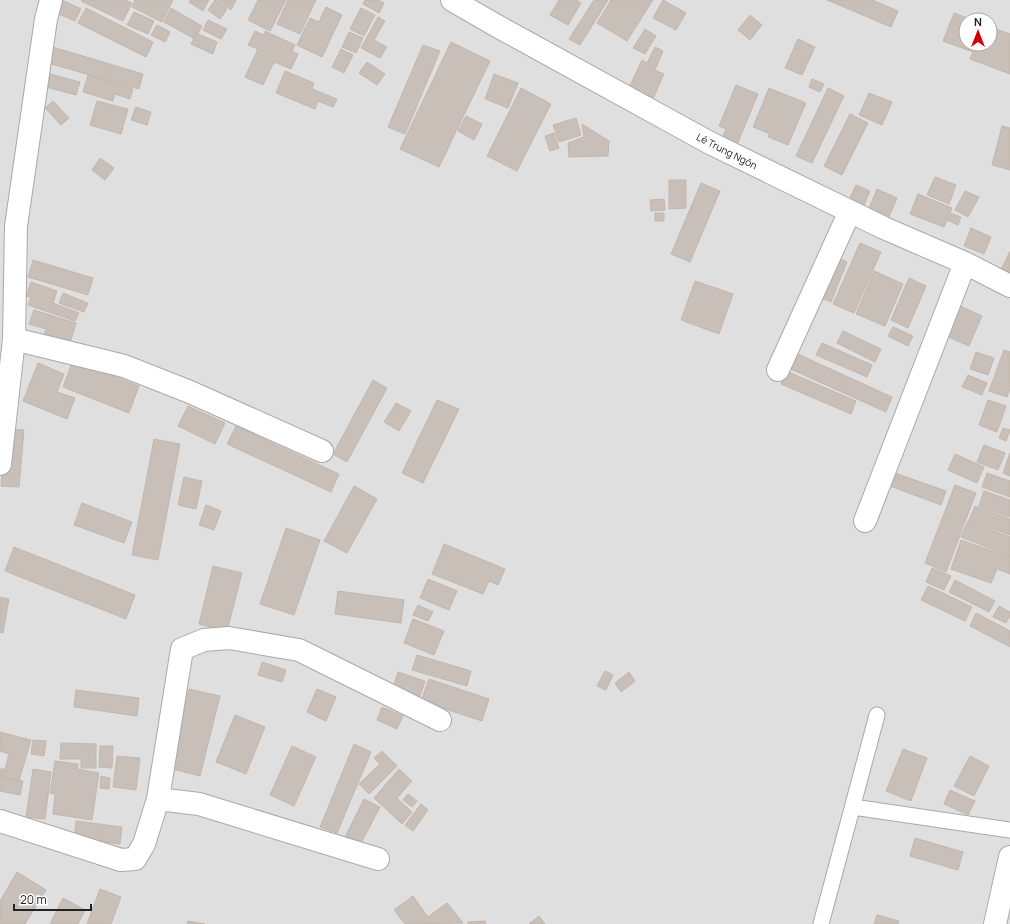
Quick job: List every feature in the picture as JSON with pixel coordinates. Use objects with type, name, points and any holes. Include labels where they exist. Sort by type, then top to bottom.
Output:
[{"type":"street","points":[[0,464],[14,339],[16,226],[46,20],[51,0]]},
{"type":"street","name":"Lê Trung Ngôn","points":[[452,0],[503,30],[710,143],[850,211],[965,263],[1010,286]]},
{"type":"street","points":[[778,370],[850,211]]},
{"type":"street","points":[[865,521],[965,263]]},
{"type":"street","points":[[14,339],[124,366],[190,392],[322,451]]},
{"type":"street","points":[[0,821],[121,860],[135,859],[144,844],[158,799],[182,649],[204,640],[229,638],[298,650],[440,720]]},
{"type":"street","points":[[158,799],[199,804],[378,859]]},
{"type":"street","points":[[995,924],[1010,857]]},
{"type":"lane","points":[[821,924],[877,715]]},
{"type":"lane","points":[[853,806],[1010,830]]},
{"type":"shaded area","points":[[0,0],[1010,0],[1010,924],[0,924]]},
{"type":"building","points":[[62,0],[81,9],[75,21],[56,13]]},
{"type":"building","points":[[125,0],[132,3],[123,21],[81,1]]},
{"type":"building","points":[[135,0],[173,0],[162,22],[132,7]]},
{"type":"building","points":[[190,0],[209,0],[203,11],[189,2]]},
{"type":"building","points":[[215,0],[227,9],[220,19],[208,10]]},
{"type":"building","points":[[217,0],[236,0],[231,10]]},
{"type":"building","points":[[258,0],[286,0],[270,31],[248,20]]},
{"type":"building","points":[[288,0],[316,0],[300,34],[277,24]]},
{"type":"building","points":[[365,0],[378,0],[384,3],[379,13],[363,4]]},
{"type":"building","points":[[559,0],[576,0],[581,3],[568,25],[550,15]]},
{"type":"building","points":[[594,0],[608,0],[580,45],[569,39]]},
{"type":"building","points":[[611,0],[653,0],[627,41],[597,23]]},
{"type":"building","points":[[663,0],[686,13],[676,30],[653,18]]},
{"type":"building","points":[[827,0],[872,0],[898,11],[891,27]]},
{"type":"building","points":[[326,7],[342,15],[322,57],[297,45],[310,18],[319,22]]},
{"type":"building","points":[[86,8],[153,42],[146,57],[78,23]]},
{"type":"building","points":[[171,8],[202,26],[195,39],[164,22]]},
{"type":"building","points":[[361,8],[375,15],[364,36],[350,29]]},
{"type":"building","points":[[134,12],[154,21],[148,34],[127,25]]},
{"type":"building","points":[[954,13],[958,15],[958,46],[943,41]]},
{"type":"building","points":[[750,15],[762,25],[750,40],[738,30]]},
{"type":"building","points":[[378,17],[385,21],[374,40],[387,47],[380,58],[361,48]]},
{"type":"building","points":[[208,20],[227,29],[221,39],[203,30]]},
{"type":"building","points":[[157,25],[170,32],[165,42],[151,35]]},
{"type":"building","points":[[645,29],[656,36],[645,54],[633,48]]},
{"type":"building","points":[[998,30],[1010,34],[1010,74],[970,59],[973,52],[998,52]]},
{"type":"building","points":[[255,31],[264,35],[265,31],[295,45],[292,51],[298,54],[291,69],[274,62],[263,85],[245,77],[258,49],[248,45]]},
{"type":"building","points":[[349,32],[363,38],[356,53],[342,47]]},
{"type":"building","points":[[196,33],[217,42],[213,54],[191,44]]},
{"type":"building","points":[[798,39],[815,47],[802,75],[785,68]]},
{"type":"building","points":[[451,42],[490,61],[439,167],[400,149]]},
{"type":"building","points":[[46,45],[143,74],[139,89],[41,61]]},
{"type":"building","points":[[423,45],[440,51],[405,134],[388,127]]},
{"type":"building","points":[[655,47],[663,51],[655,70],[664,74],[651,103],[627,92],[642,60],[647,63]]},
{"type":"building","points":[[341,49],[353,55],[344,73],[332,67]]},
{"type":"building","points":[[367,62],[385,74],[377,85],[359,73]]},
{"type":"building","points":[[285,71],[314,83],[312,89],[337,99],[333,107],[318,101],[315,109],[276,93]]},
{"type":"building","points":[[50,74],[80,82],[76,95],[46,87]]},
{"type":"building","points":[[494,74],[518,83],[508,108],[485,99]]},
{"type":"building","points":[[88,75],[133,89],[130,99],[115,94],[113,101],[83,92]]},
{"type":"building","points":[[812,79],[824,84],[820,92],[809,87]]},
{"type":"building","points":[[736,85],[758,94],[736,147],[721,141],[726,129],[719,126]]},
{"type":"building","points":[[521,88],[551,104],[517,171],[487,156]]},
{"type":"building","points":[[769,88],[806,103],[788,145],[768,137],[770,134],[753,127]]},
{"type":"building","points":[[828,88],[844,96],[812,163],[796,156]]},
{"type":"building","points":[[869,93],[892,102],[882,125],[859,115]]},
{"type":"building","points":[[53,101],[69,118],[61,125],[45,108]]},
{"type":"building","points":[[97,101],[128,109],[121,134],[90,125]]},
{"type":"building","points":[[136,107],[151,112],[147,125],[131,120]]},
{"type":"building","points":[[850,114],[868,123],[842,175],[824,166]]},
{"type":"building","points":[[466,116],[482,124],[474,140],[458,131]]},
{"type":"building","points":[[576,118],[581,135],[559,142],[553,125]]},
{"type":"building","points":[[582,124],[609,141],[608,156],[569,157],[568,143],[584,137]]},
{"type":"building","points":[[1002,126],[1010,128],[1010,170],[992,165]]},
{"type":"building","points":[[554,133],[559,148],[550,151],[545,136]]},
{"type":"building","points":[[100,158],[114,168],[105,180],[92,170]]},
{"type":"building","points":[[935,177],[956,185],[949,204],[927,195]]},
{"type":"building","points":[[669,180],[686,180],[686,208],[669,209]]},
{"type":"building","points":[[701,183],[720,191],[690,262],[671,254]]},
{"type":"building","points":[[856,185],[870,191],[862,210],[847,204]]},
{"type":"building","points":[[877,189],[897,198],[887,221],[867,213]]},
{"type":"building","points":[[965,191],[979,197],[968,217],[955,210]]},
{"type":"building","points":[[918,194],[952,208],[950,213],[961,217],[958,225],[947,220],[944,227],[910,214]]},
{"type":"building","points":[[664,199],[665,210],[651,211],[650,200]]},
{"type":"building","points":[[655,213],[664,213],[664,221],[655,221]]},
{"type":"building","points":[[971,228],[991,237],[984,254],[964,246]]},
{"type":"building","points":[[860,243],[881,252],[854,313],[833,304]]},
{"type":"building","points":[[1010,251],[1010,279],[999,274]]},
{"type":"building","points":[[835,257],[847,262],[831,302],[818,297]]},
{"type":"building","points":[[33,260],[93,278],[88,295],[28,277]]},
{"type":"building","points":[[874,271],[903,284],[885,326],[856,314]]},
{"type":"building","points":[[909,278],[926,286],[908,328],[891,320]]},
{"type":"building","points":[[695,281],[733,294],[719,334],[681,320]]},
{"type":"building","points":[[31,282],[57,291],[53,303],[79,313],[75,321],[28,305],[31,297],[26,296]]},
{"type":"building","points":[[63,293],[88,303],[84,312],[59,303]]},
{"type":"building","points":[[958,305],[982,316],[969,346],[944,335]]},
{"type":"building","points":[[34,310],[76,323],[69,347],[43,339],[46,329],[29,324]]},
{"type":"building","points":[[893,327],[913,336],[908,346],[888,336]]},
{"type":"building","points":[[843,331],[881,349],[875,362],[837,343]]},
{"type":"building","points":[[822,343],[872,365],[867,377],[816,355]]},
{"type":"building","points":[[1004,350],[1010,352],[1010,389],[1007,397],[989,391]]},
{"type":"building","points":[[791,351],[892,397],[886,412],[784,366]]},
{"type":"building","points":[[976,352],[994,358],[988,375],[970,369]]},
{"type":"building","points":[[73,360],[139,386],[129,413],[63,387]]},
{"type":"building","points":[[38,363],[64,374],[57,392],[75,398],[67,419],[23,401]]},
{"type":"building","points":[[786,371],[856,401],[851,414],[781,384]]},
{"type":"building","points":[[968,375],[987,383],[982,395],[962,387]]},
{"type":"building","points":[[373,380],[387,388],[347,462],[333,454]]},
{"type":"building","points":[[437,400],[459,409],[423,483],[402,473]]},
{"type":"building","points":[[988,400],[1006,406],[997,432],[979,425]]},
{"type":"building","points":[[396,403],[411,411],[399,431],[384,422]]},
{"type":"building","points":[[188,406],[225,423],[215,444],[178,426]]},
{"type":"building","points":[[236,426],[339,474],[331,492],[227,444]]},
{"type":"building","points":[[1003,428],[1010,430],[1006,441],[999,438]]},
{"type":"building","points":[[5,429],[24,430],[19,487],[1,486]]},
{"type":"building","points":[[154,439],[180,444],[158,560],[132,555]]},
{"type":"building","points":[[984,445],[1005,453],[998,470],[977,462]]},
{"type":"building","points":[[1010,453],[1010,476],[1003,473]]},
{"type":"building","points":[[955,454],[984,467],[977,483],[948,470]]},
{"type":"building","points":[[886,470],[946,491],[941,505],[882,483]]},
{"type":"building","points":[[987,473],[1010,481],[1010,497],[982,487]]},
{"type":"building","points":[[184,477],[202,481],[196,509],[178,505]]},
{"type":"building","points":[[955,485],[976,493],[946,572],[925,563]]},
{"type":"building","points":[[354,486],[377,499],[347,553],[324,541]]},
{"type":"building","points":[[984,491],[1010,500],[1010,517],[979,506]]},
{"type":"building","points":[[82,503],[132,522],[124,543],[74,525]]},
{"type":"building","points":[[206,505],[221,511],[214,530],[199,525]]},
{"type":"building","points":[[975,506],[1010,519],[1010,535],[969,520]]},
{"type":"building","points":[[968,521],[1010,537],[1010,556],[961,537]]},
{"type":"building","points":[[286,528],[320,540],[294,615],[260,604]]},
{"type":"building","points":[[961,540],[1010,557],[1010,574],[997,569],[991,583],[951,569]]},
{"type":"building","points":[[444,544],[505,569],[498,585],[489,581],[483,594],[432,574]]},
{"type":"building","points":[[14,547],[135,595],[126,619],[5,571]]},
{"type":"building","points":[[213,566],[242,573],[227,631],[199,624]]},
{"type":"building","points":[[932,568],[951,576],[944,590],[926,582]]},
{"type":"building","points":[[428,579],[457,591],[449,610],[420,598]]},
{"type":"building","points":[[955,580],[995,601],[989,612],[949,592]]},
{"type":"building","points":[[928,586],[972,607],[965,621],[921,600]]},
{"type":"building","points":[[338,591],[404,600],[401,623],[335,614]]},
{"type":"building","points":[[0,597],[9,599],[3,633],[0,632]]},
{"type":"building","points":[[418,605],[433,612],[428,621],[413,615]]},
{"type":"building","points":[[999,606],[1010,612],[1010,616],[1006,623],[993,617]]},
{"type":"building","points":[[976,613],[1010,631],[1010,647],[970,626]]},
{"type":"building","points":[[413,619],[444,631],[434,655],[404,643]]},
{"type":"building","points":[[417,655],[471,671],[467,686],[412,670]]},
{"type":"building","points":[[262,662],[286,670],[282,682],[258,675]]},
{"type":"building","points":[[605,671],[613,675],[606,690],[597,686]]},
{"type":"building","points":[[398,672],[425,681],[418,702],[391,693]]},
{"type":"building","points":[[629,672],[635,681],[621,692],[615,683]]},
{"type":"building","points":[[429,679],[489,699],[482,721],[421,701]]},
{"type":"building","points":[[189,689],[220,696],[200,776],[169,768]]},
{"type":"building","points":[[317,689],[336,697],[326,721],[307,712]]},
{"type":"building","points":[[76,690],[139,698],[137,716],[74,707]]},
{"type":"building","points":[[382,707],[403,716],[397,729],[377,720]]},
{"type":"building","points":[[235,715],[265,727],[246,774],[216,762]]},
{"type":"building","points":[[0,732],[31,740],[19,781],[3,777],[9,754],[0,751]]},
{"type":"building","points":[[33,740],[46,741],[44,756],[31,754]]},
{"type":"building","points":[[61,743],[96,744],[96,768],[81,768],[81,759],[60,759]]},
{"type":"building","points":[[354,744],[371,752],[337,833],[320,827]]},
{"type":"building","points":[[100,746],[113,746],[112,768],[99,767]]},
{"type":"building","points":[[292,746],[316,757],[294,806],[270,795]]},
{"type":"building","points":[[903,749],[927,758],[911,801],[886,791]]},
{"type":"building","points":[[382,751],[397,766],[369,794],[359,784],[380,764],[374,758]]},
{"type":"building","points":[[117,756],[140,758],[136,790],[113,787]]},
{"type":"building","points":[[970,756],[989,766],[974,796],[954,786]]},
{"type":"building","points":[[55,761],[78,764],[77,769],[99,773],[92,820],[53,814],[55,794],[50,793]]},
{"type":"building","points":[[0,769],[4,769],[2,777],[23,781],[20,795],[0,791]]},
{"type":"building","points":[[33,769],[51,772],[45,819],[26,817]]},
{"type":"building","points":[[399,769],[412,781],[397,798],[412,812],[402,824],[374,798]]},
{"type":"building","points":[[101,776],[110,778],[109,789],[100,788]]},
{"type":"building","points":[[950,790],[975,801],[968,815],[944,804]]},
{"type":"building","points":[[408,794],[417,801],[412,807],[403,800]]},
{"type":"building","points":[[364,799],[380,807],[358,849],[343,841]]},
{"type":"building","points":[[421,804],[428,810],[413,831],[405,825]]},
{"type":"building","points":[[76,821],[122,827],[120,844],[74,839]]},
{"type":"building","points":[[915,838],[963,852],[958,870],[910,856]]},
{"type":"building","points":[[17,872],[46,890],[25,924],[0,924],[0,901]]},
{"type":"building","points":[[100,889],[121,897],[111,924],[87,924]]},
{"type":"building","points":[[413,896],[428,917],[447,903],[463,923],[405,924],[394,910]]},
{"type":"building","points":[[63,898],[85,910],[78,924],[50,924]]},
{"type":"building","points":[[877,915],[899,921],[898,924],[874,924]]},
{"type":"building","points":[[539,916],[545,924],[529,924]]},
{"type":"building","points":[[188,921],[205,924],[187,924]]},
{"type":"building","points":[[485,921],[486,924],[468,924],[468,922]]}]
